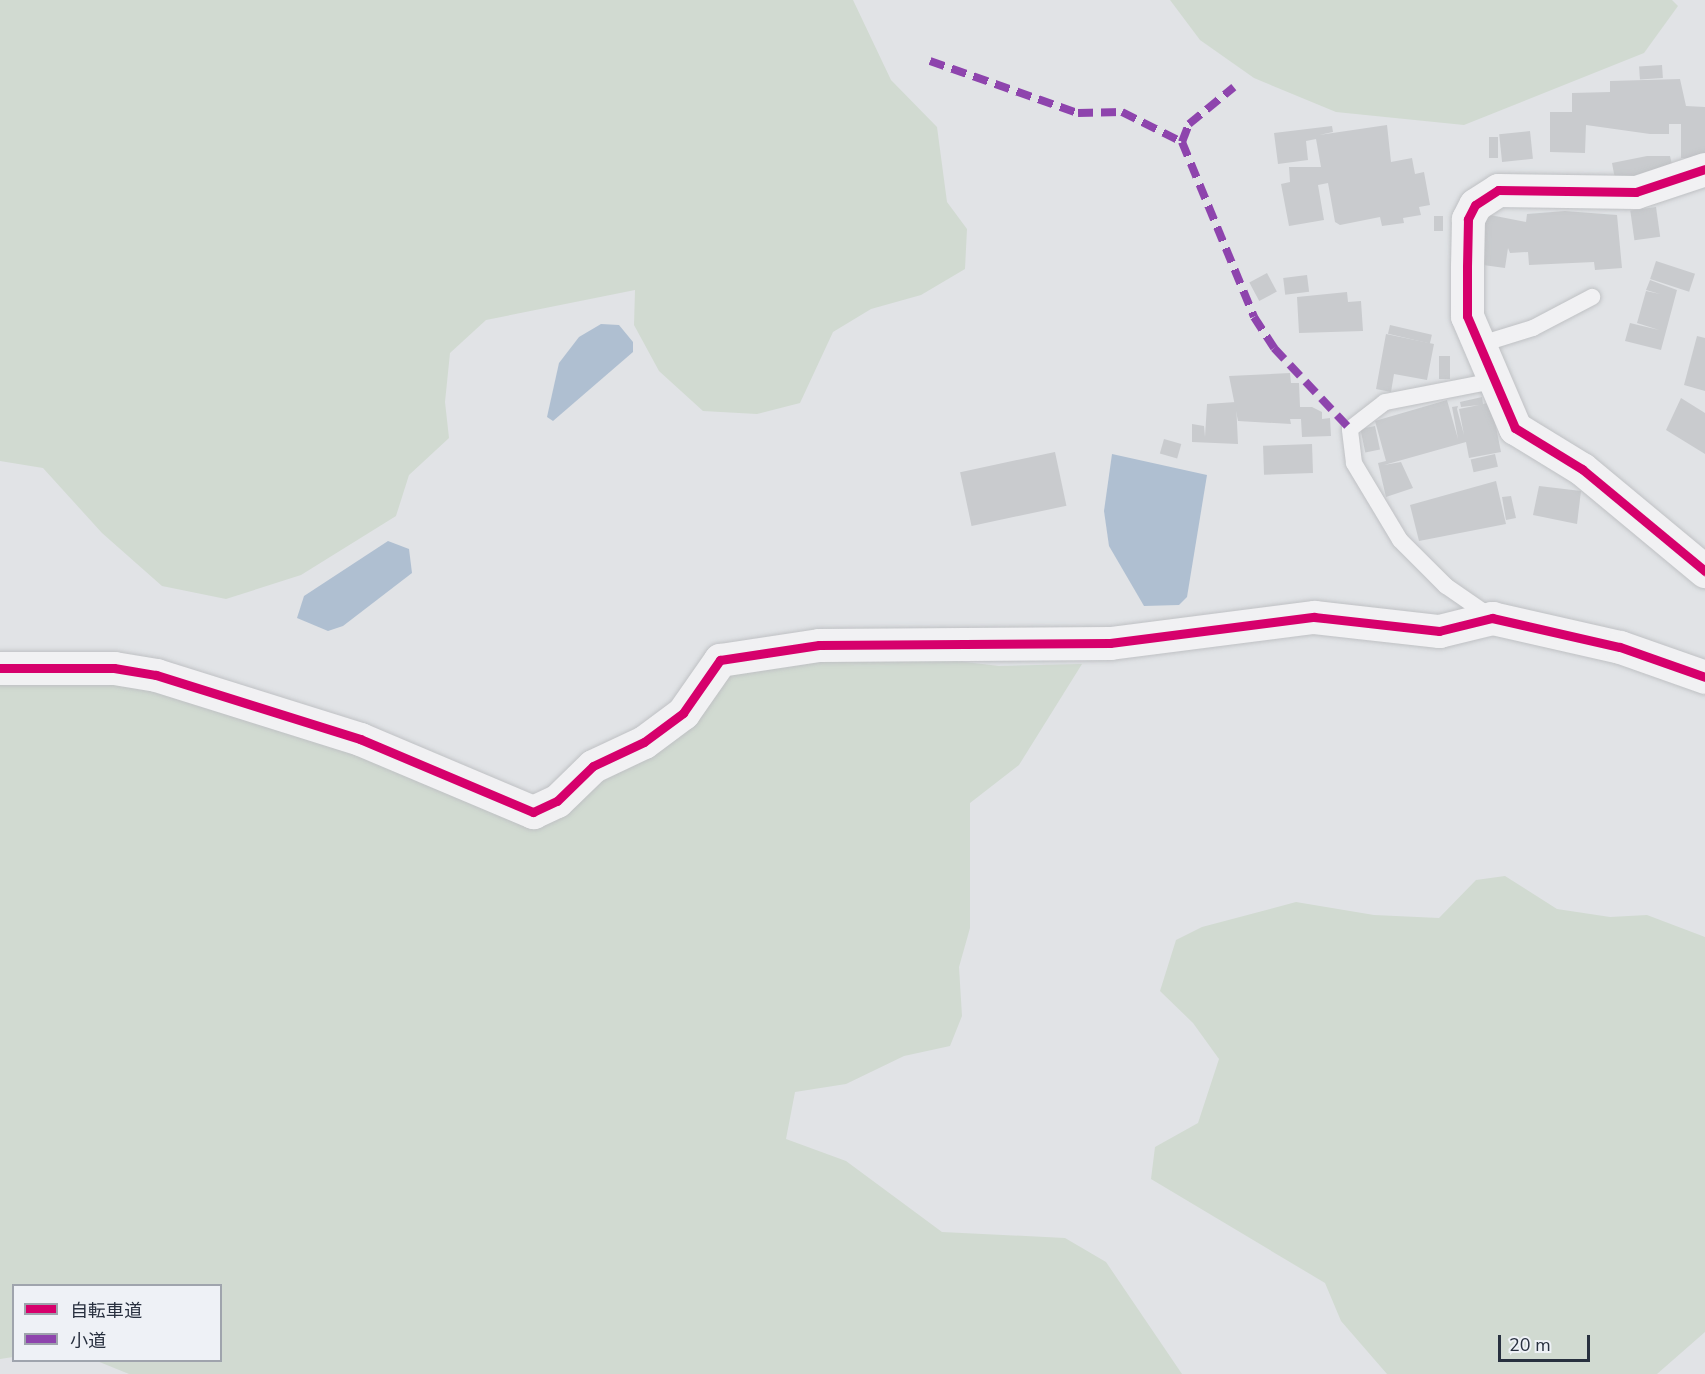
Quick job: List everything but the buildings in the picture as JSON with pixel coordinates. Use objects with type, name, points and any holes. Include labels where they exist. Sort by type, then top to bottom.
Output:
[{"type":"street","points":[[1705,169],[1636,192],[1498,190],[1476,205],[1468,219],[1467,316],[1515,428],[1582,469],[1705,571]]},
{"type":"street","points":[[0,668],[114,668],[156,675],[360,739],[532,812],[557,801],[594,766],[644,742],[683,713],[720,660],[819,645],[1110,643],[1314,617],[1439,631],[1492,618],[1620,647],[1705,677]]},
{"type":"lane","points":[[1478,345],[1533,328],[1592,297]]},
{"type":"lane","points":[[1492,618],[1446,586],[1400,540],[1354,463],[1350,429],[1385,402],[1493,381]]},
{"type":"shaded area","points":[[0,0],[853,0],[891,80],[937,127],[947,202],[967,229],[965,269],[921,295],[871,309],[833,332],[800,403],[757,414],[703,411],[659,371],[634,325],[635,290],[486,320],[450,353],[445,402],[449,438],[409,475],[396,516],[301,575],[226,599],[162,586],[102,533],[43,468],[0,461]]},
{"type":"shaded area","points":[[1170,0],[1672,0],[1678,6],[1644,53],[1464,125],[1336,112],[1254,78],[1200,40]]},
{"type":"shaded area","points":[[915,656],[999,666],[1082,664],[1019,765],[970,803],[970,928],[959,967],[962,1016],[950,1046],[904,1056],[846,1084],[795,1092],[786,1139],[846,1161],[942,1232],[1065,1238],[1106,1262],[1182,1374],[129,1374],[99,1362],[222,1362],[222,1284],[12,1284],[12,1357],[0,1359],[0,682],[112,683],[160,693],[357,755],[526,823],[736,667]]},
{"type":"shaded area","points":[[1505,876],[1557,909],[1610,917],[1647,915],[1705,937],[1705,1332],[1657,1374],[1387,1374],[1341,1321],[1325,1283],[1151,1179],[1155,1147],[1198,1123],[1219,1059],[1193,1023],[1160,991],[1176,940],[1202,927],[1296,902],[1374,915],[1439,918],[1476,880]]},
{"type":"water","points":[[601,324],[619,325],[633,342],[633,352],[553,421],[547,417],[559,363],[579,337]]},
{"type":"water","points":[[1112,454],[1207,475],[1187,597],[1179,605],[1144,606],[1109,546],[1104,511]]},
{"type":"water","points":[[388,541],[409,549],[412,573],[343,626],[328,631],[297,618],[304,596]]},
{"type":"marked path","points":[[930,61],[1078,113],[1122,112],[1182,142],[1254,317],[1274,348],[1350,429]]},
{"type":"marked path","points":[[1182,142],[1189,124],[1234,87]]},
{"type":"cycle path","points":[[1705,169],[1636,192],[1498,190],[1475,205],[1468,219],[1467,267],[1467,316],[1515,428],[1582,469],[1705,571]]},
{"type":"cycle path","points":[[0,668],[114,668],[156,675],[360,739],[533,812],[557,801],[593,766],[644,742],[683,713],[720,660],[819,645],[1110,643],[1314,617],[1439,631],[1492,618],[1620,647],[1705,677]]}]
